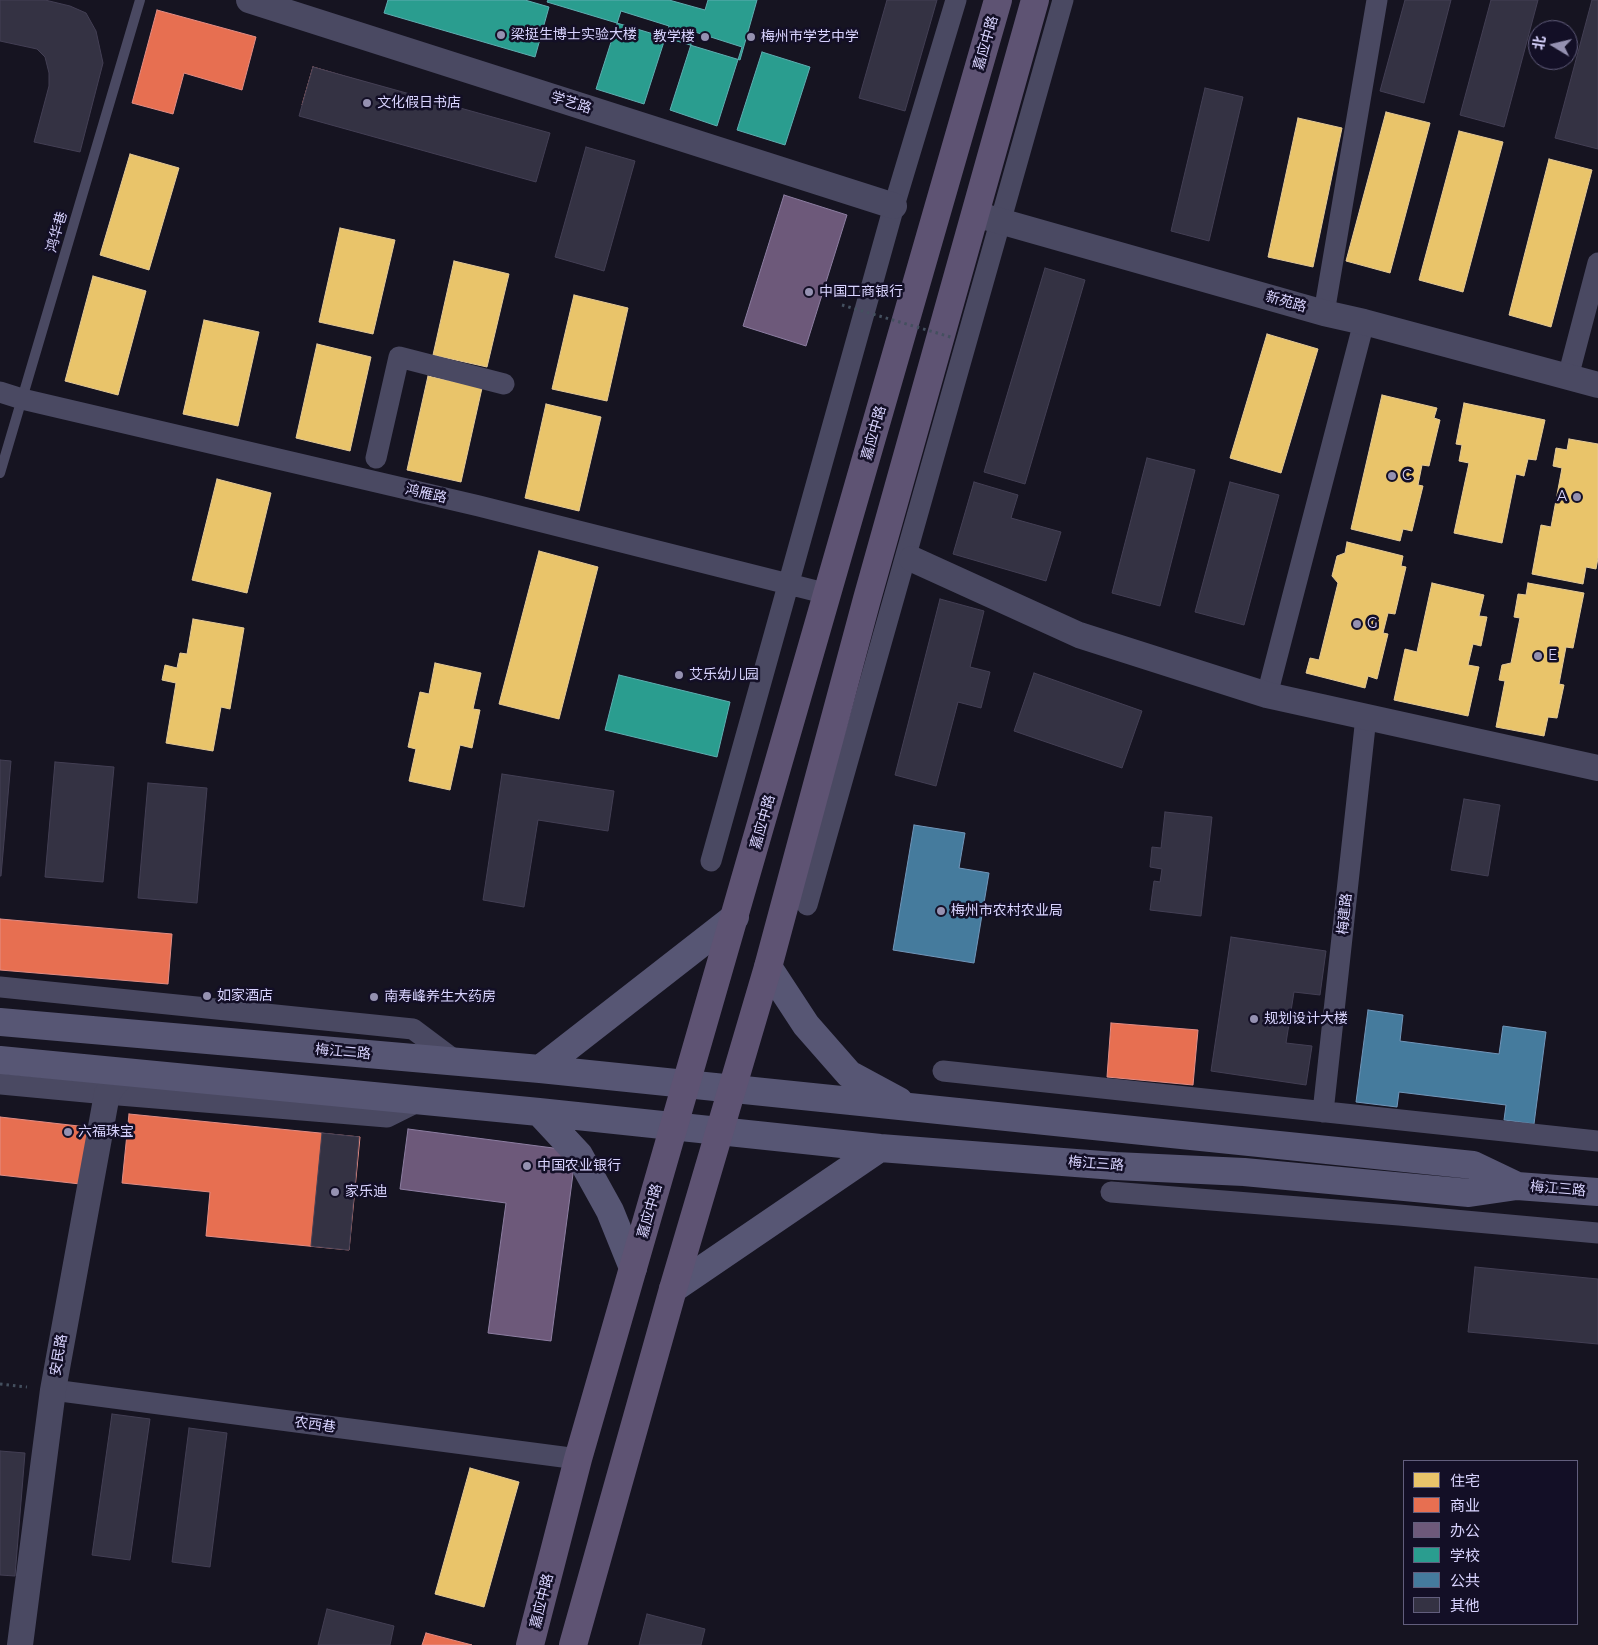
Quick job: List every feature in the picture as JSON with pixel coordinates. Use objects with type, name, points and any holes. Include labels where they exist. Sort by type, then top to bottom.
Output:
[{"type":"main road","name":"嘉应中路","points":[[530,1645],[578,1459],[998,0]]},
{"type":"main road","points":[[573,1645],[673,1289],[768,967],[870,589],[988,218],[1036,0]]},
{"type":"main road","points":[[540,1069],[735,917]]},
{"type":"main road","points":[[768,967],[806,1025],[849,1074],[909,1106]]},
{"type":"main road","name":"梅江二路","points":[[0,1022],[687,1083]]},
{"type":"main road","points":[[0,1060],[674,1126]]},
{"type":"main road","name":"梅江三路","points":[[687,1083],[1473,1165],[1517,1186]]},
{"type":"main road","points":[[539,1112],[579,1156],[610,1210],[633,1268]]},
{"type":"main road","name":"梅江三路","points":[[674,1126],[880,1148],[1116,1166],[1244,1172],[1470,1193],[1517,1186],[1598,1192]]},
{"type":"main road","points":[[673,1289],[880,1148]]},
{"type":"street","name":"学艺路","points":[[249,0],[894,206]]},
{"type":"street","points":[[711,861],[894,206],[956,0]]},
{"type":"street","points":[[807,906],[988,218],[1063,0]]},
{"type":"street","points":[[1324,313],[1377,0]]},
{"type":"street","name":"新苑路","points":[[988,218],[1324,313],[1598,385]]},
{"type":"street","points":[[1568,377],[1598,263]]},
{"type":"street","points":[[1267,695],[1364,322]]},
{"type":"street","points":[[376,458],[399,356],[504,384]]},
{"type":"street","name":"鸿雁路","points":[[0,392],[22,399],[479,506],[828,594]]},
{"type":"street","points":[[912,559],[1079,635],[1267,695],[1598,768]]},
{"type":"street","name":"梅建路","points":[[1323,1112],[1366,717]]},
{"type":"street","points":[[0,987],[413,1029],[457,1062]]},
{"type":"street","points":[[943,1071],[1598,1141]]},
{"type":"street","name":"安民路","points":[[20,1645],[52,1390],[107,1094],[124,1072]]},
{"type":"street","points":[[0,1084],[387,1117],[421,1100]]},
{"type":"street","points":[[1111,1192],[1598,1233]]},
{"type":"street","name":"农西巷","points":[[52,1390],[578,1459]]},
{"type":"lane","name":"鸿华巷","points":[[0,473],[140,0]]},
{"type":"path","points":[[842,304],[954,338]]},
{"type":"building: 住宅","points":[[1386,112],[1430,123],[1390,273],[1346,261]]},
{"type":"building: 住宅","points":[[1298,118],[1342,128],[1313,267],[1268,257]]},
{"type":"building: 住宅","points":[[1459,131],[1503,142],[1463,292],[1419,280]]},
{"type":"building: 住宅","points":[[130,154],[179,168],[149,270],[100,255]]},
{"type":"building: 住宅","points":[[1549,159],[1592,170],[1551,327],[1509,315]]},
{"type":"building: 住宅","points":[[340,228],[395,240],[373,334],[319,322]]},
{"type":"building: 住宅","points":[[454,261],[509,274],[487,367],[433,355]]},
{"type":"building: 住宅","points":[[93,276],[146,291],[118,395],[65,381]]},
{"type":"building: 住宅","points":[[574,295],[628,308],[607,401],[552,389]]},
{"type":"building: 住宅","points":[[204,320],[259,332],[238,426],[183,414]]},
{"type":"building: 住宅","points":[[1267,334],[1318,349],[1281,473],[1230,458]]},
{"type":"building: 住宅","points":[[317,344],[371,357],[350,451],[296,438]]},
{"type":"building: 住宅","points":[[428,376],[482,388],[461,482],[407,470]]},
{"type":"building: 住宅","name":"C","points":[[1382,395],[1437,408],[1434,418],[1440,420],[1429,466],[1422,465],[1418,485],[1423,486],[1412,531],[1403,529],[1400,541],[1351,529]]},
{"type":"building: 住宅","points":[[1464,403],[1545,420],[1536,460],[1528,459],[1524,476],[1516,474],[1502,543],[1454,533],[1469,463],[1459,461],[1462,445],[1456,444]]},
{"type":"building: 住宅","points":[[546,404],[601,417],[579,511],[525,498]]},
{"type":"building: 住宅","name":"A","points":[[1569,439],[1598,444],[1598,558],[1596,569],[1586,567],[1583,584],[1532,574],[1541,525],[1551,527],[1562,468],[1553,466],[1556,448],[1567,450]]},
{"type":"building: 住宅","points":[[217,479],[271,493],[247,593],[192,580]]},
{"type":"building: 住宅","name":"G","points":[[1347,542],[1403,556],[1401,566],[1406,567],[1395,614],[1388,613],[1383,633],[1388,634],[1377,679],[1368,676],[1365,688],[1306,673],[1310,658],[1319,660],[1338,583],[1332,576],[1337,556],[1345,553]]},
{"type":"building: 住宅","points":[[539,551],[598,567],[559,719],[499,704]]},
{"type":"building: 住宅","points":[[1432,583],[1484,595],[1479,616],[1487,617],[1481,646],[1473,644],[1468,665],[1479,667],[1468,716],[1394,700],[1405,649],[1417,652]]},
{"type":"building: 住宅","name":"E","points":[[1528,583],[1584,593],[1573,648],[1566,647],[1559,684],[1564,685],[1557,718],[1548,717],[1544,736],[1496,727],[1505,681],[1499,680],[1502,665],[1511,663],[1520,618],[1514,617],[1518,594],[1526,595]]},
{"type":"building: 住宅","points":[[193,619],[244,628],[230,709],[221,707],[213,751],[166,743],[176,683],[162,680],[165,665],[177,668],[180,653],[187,654]]},
{"type":"building: 住宅","points":[[435,663],[481,673],[473,709],[480,710],[472,748],[460,745],[450,790],[409,781],[416,749],[408,747],[420,692],[429,694]]},
{"type":"building: 住宅","points":[[470,1468],[519,1482],[484,1607],[435,1594]]},
{"type":"building: 商业","points":[[157,10],[256,37],[242,90],[184,73],[173,114],[132,103]]},
{"type":"building: 商业","name":"文化假日书店","points":[[313,67],[432,102],[421,139],[302,105]]},
{"type":"building: 商业","points":[[0,919],[172,934],[168,984],[0,970]]},
{"type":"building: 商业","points":[[1111,1023],[1198,1030],[1193,1085],[1107,1077]]},
{"type":"building: 商业","points":[[129,1114],[360,1137],[349,1250],[206,1236],[210,1192],[122,1183]]},
{"type":"building: 商业","points":[[0,1117],[96,1128],[89,1185],[0,1175]]},
{"type":"building: 商业","points":[[426,1633],[472,1645],[422,1645]]},
{"type":"building: 办公","points":[[784,195],[847,215],[806,346],[743,326]]},
{"type":"building: 办公","points":[[408,1129],[576,1151],[551,1341],[488,1333],[506,1203],[400,1189]]},
{"type":"building: 学校","name":"梁挺生博士实验大楼","points":[[388,0],[525,0],[549,7],[535,57],[384,13]]},
{"type":"building: 学校","name":"教学楼","points":[[548,0],[669,0],[705,10],[708,0],[757,0],[740,60],[547,2]]},
{"type":"building: 学校","points":[[621,11],[669,26],[644,104],[596,89]]},
{"type":"building: 学校","points":[[695,32],[742,47],[717,126],[670,110]]},
{"type":"building: 学校","points":[[762,52],[810,67],[785,145],[737,130]]},
{"type":"building: 学校","points":[[619,675],[730,702],[717,757],[605,730]]},
{"type":"building: 公共","name":"梅州市农村农业局","points":[[914,825],[965,833],[959,868],[989,873],[974,963],[893,950]]},
{"type":"building: 公共","points":[[1368,1010],[1403,1015],[1400,1041],[1499,1054],[1503,1026],[1546,1032],[1534,1124],[1504,1120],[1506,1105],[1399,1092],[1397,1107],[1356,1102]]},
{"type":"building: 其他","points":[[0,0],[45,0],[70,6],[86,13],[96,31],[103,63],[80,152],[34,142],[49,86],[49,73],[45,57],[37,49],[0,41]]},
{"type":"building: 其他","points":[[887,0],[937,0],[905,111],[859,98]]},
{"type":"building: 其他","points":[[1405,0],[1451,0],[1424,103],[1380,91]]},
{"type":"building: 其他","points":[[1491,0],[1538,0],[1533,20],[1528,20],[1528,37],[1504,127],[1460,115]]},
{"type":"building: 其他","points":[[1592,0],[1598,0],[1598,149],[1555,138],[1573,70],[1578,70],[1578,52]]},
{"type":"building: 其他","points":[[313,67],[550,133],[536,182],[299,116]]},
{"type":"building: 其他","points":[[1205,88],[1243,97],[1209,241],[1171,231]]},
{"type":"building: 其他","points":[[586,147],[635,161],[604,271],[555,257]]},
{"type":"building: 其他","points":[[1045,268],[1085,280],[1025,484],[984,472]]},
{"type":"building: 其他","points":[[1147,458],[1195,470],[1160,606],[1112,593]]},
{"type":"building: 其他","points":[[974,482],[1018,495],[1011,518],[1061,532],[1046,581],[953,554]]},
{"type":"building: 其他","points":[[1230,482],[1279,495],[1244,625],[1195,612]]},
{"type":"building: 其他","points":[[940,599],[984,611],[970,667],[990,672],[981,708],[958,702],[936,786],[895,775]]},
{"type":"building: 其他","points":[[1034,673],[1142,711],[1122,768],[1014,731]]},
{"type":"building: 其他","points":[[0,760],[11,761],[1,876],[0,876]]},
{"type":"building: 其他","points":[[55,762],[114,767],[103,882],[45,877]]},
{"type":"building: 其他","points":[[502,774],[614,791],[608,831],[538,820],[524,907],[483,900]]},
{"type":"building: 其他","points":[[148,783],[207,788],[197,903],[138,898]]},
{"type":"building: 其他","points":[[1464,799],[1500,805],[1488,876],[1451,870]]},
{"type":"building: 其他","points":[[1165,812],[1212,817],[1201,916],[1150,910],[1154,881],[1160,882],[1162,869],[1150,867],[1152,847],[1161,848]]},
{"type":"building: 其他","name":"规划设计大楼","points":[[1231,937],[1326,951],[1320,995],[1294,992],[1286,1043],[1312,1046],[1306,1085],[1211,1071]]},
{"type":"building: 其他","name":"家乐迪","points":[[322,1133],[359,1137],[349,1250],[311,1246]]},
{"type":"building: 其他","points":[[1475,1267],[1598,1279],[1598,1344],[1468,1332]]},
{"type":"building: 其他","points":[[112,1414],[150,1419],[130,1560],[92,1555]]},
{"type":"building: 其他","points":[[189,1428],[227,1433],[210,1567],[172,1562]]},
{"type":"building: 其他","points":[[0,1451],[25,1453],[15,1576],[0,1575]]},
{"type":"building: 其他","points":[[327,1609],[394,1626],[390,1645],[318,1645]]},
{"type":"building: 其他","points":[[647,1614],[705,1629],[701,1645],[639,1645]]},
{"type":"place","name":"梁挺生博士实验大楼","points":[[501,35]]},
{"type":"place","name":"教学楼","points":[[705,37]]},
{"type":"place","name":"梅州市学艺中学","points":[[751,37]]},
{"type":"place","name":"文化假日书店","points":[[367,103]]},
{"type":"place","name":"中国工商银行","points":[[809,292]]},
{"type":"place","name":"C","points":[[1392,476]]},
{"type":"place","name":"A","points":[[1577,497]]},
{"type":"place","name":"G","points":[[1357,624]]},
{"type":"place","name":"E","points":[[1538,656]]},
{"type":"place","name":"艾乐幼儿园","points":[[679,675]]},
{"type":"place","name":"梅州市农村农业局","points":[[941,911]]},
{"type":"place","name":"如家酒店","points":[[207,996]]},
{"type":"place","name":"南寿峰养生大药房","points":[[374,997]]},
{"type":"place","name":"规划设计大楼","points":[[1254,1019]]},
{"type":"place","name":"六福珠宝","points":[[68,1132]]},
{"type":"place","name":"中国农业银行","points":[[527,1166]]},
{"type":"place","name":"家乐迪","points":[[335,1192]]}]
